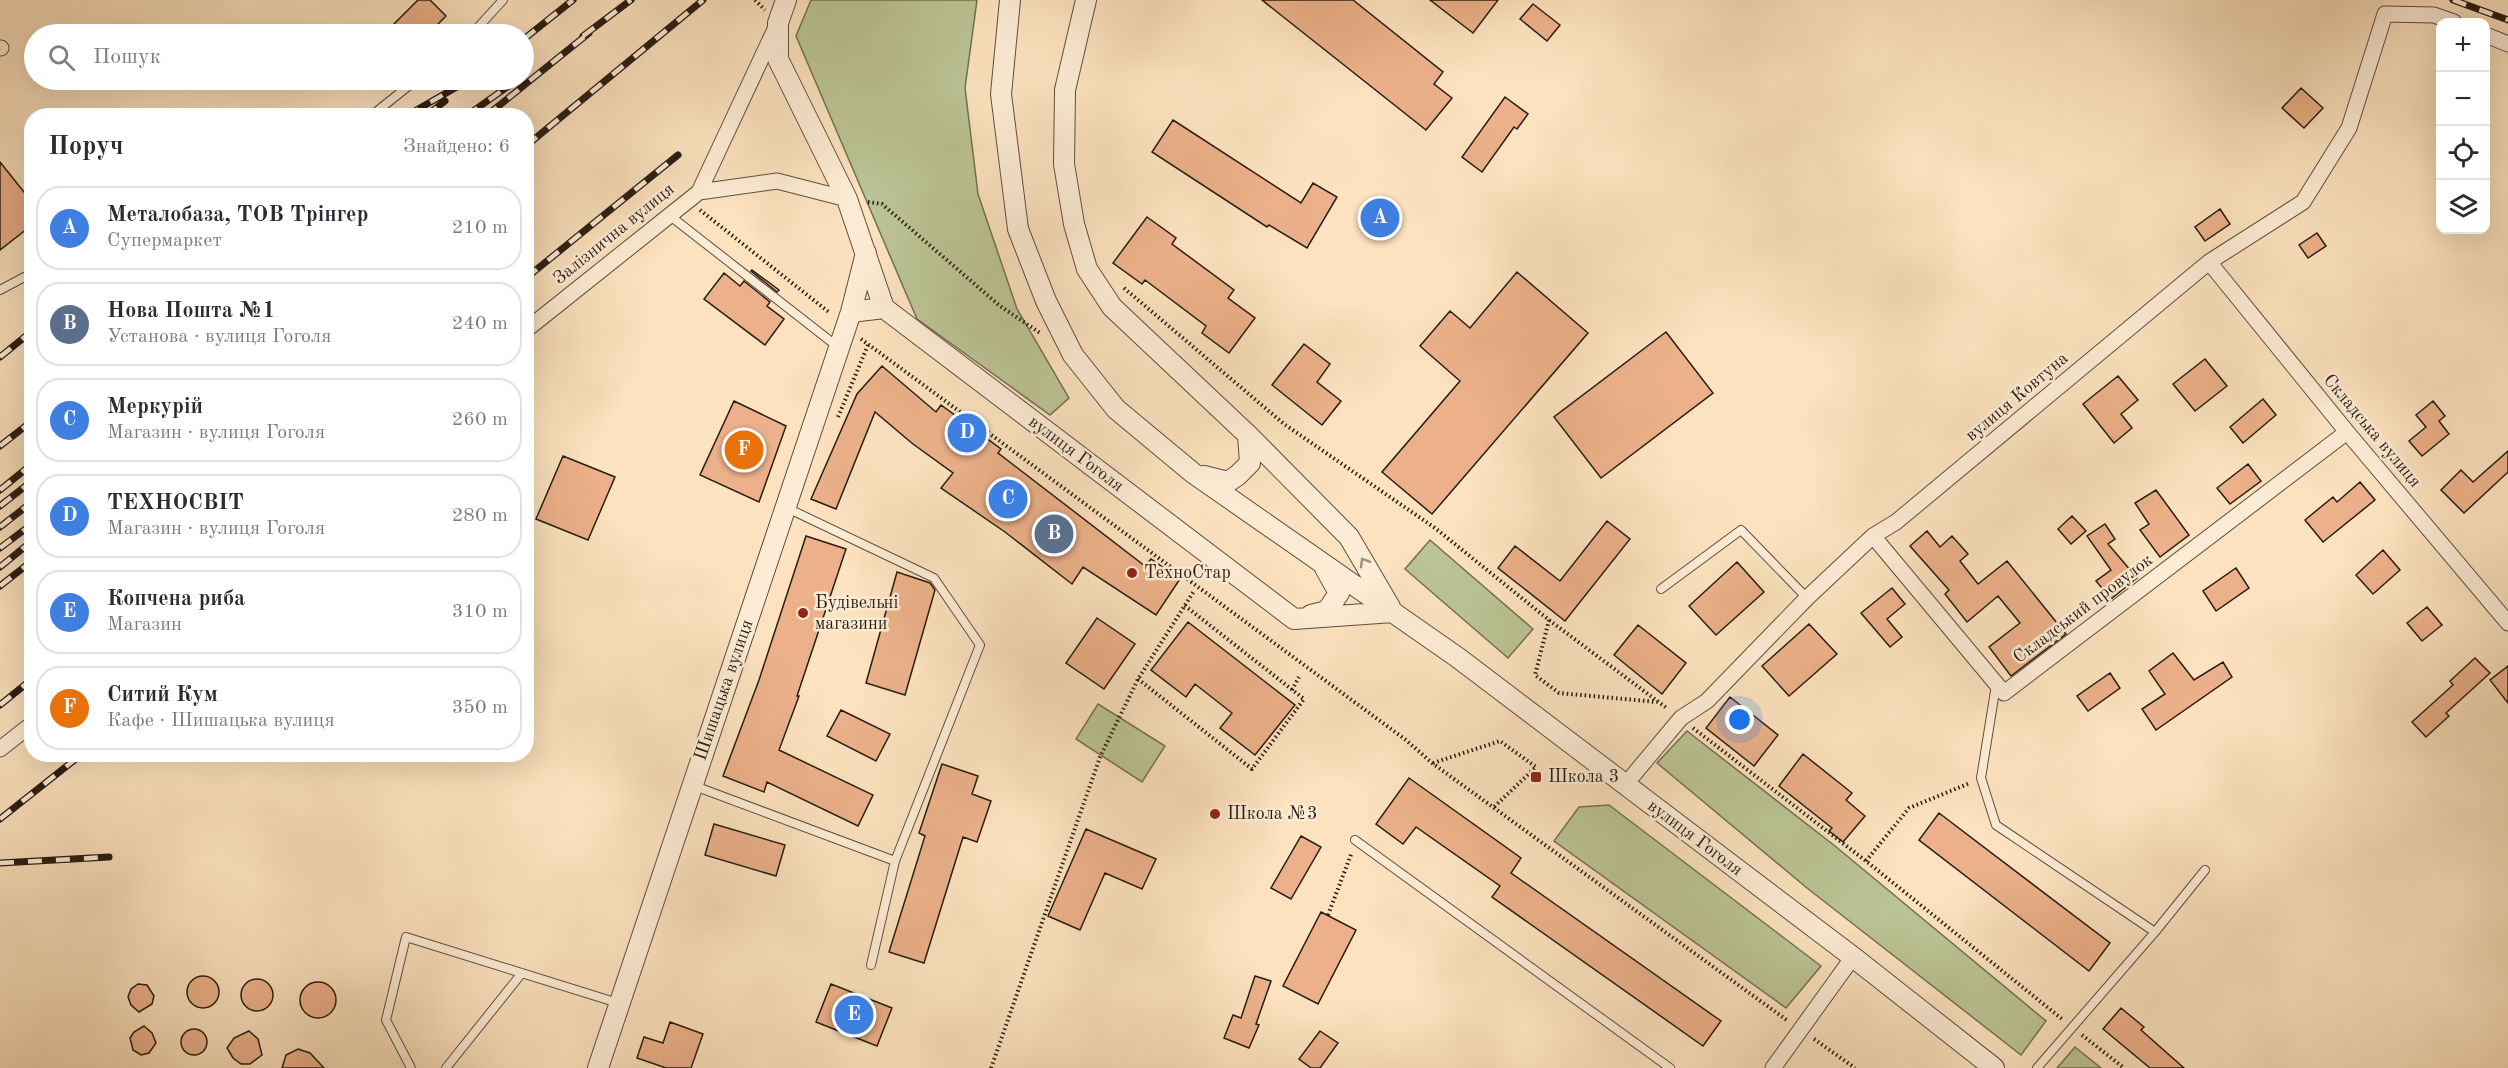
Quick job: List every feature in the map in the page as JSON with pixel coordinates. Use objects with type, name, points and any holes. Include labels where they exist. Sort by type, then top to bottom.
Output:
[{"type":"street","points":[[786,0],[778,23],[778,59],[847,199],[884,308],[849,319]]},
{"type":"street","name":"вулиця Гоголя","points":[[1010,0],[1005,32],[1001,94],[1018,229],[1046,301],[1073,355],[1116,409],[1193,473],[1457,657],[1853,957],[1994,1068]]},
{"type":"street","points":[[1086,0],[1065,90],[1064,164],[1074,224],[1088,269],[1112,308],[1248,435]]},
{"type":"street","name":"вулиця Ковтуна","points":[[1625,785],[1681,718],[1707,701],[1807,598],[1873,536],[1896,522],[2209,262],[2303,202],[2349,128],[2385,14],[2434,15],[2443,18]]},
{"type":"street","name":"Залізнична вулиця","points":[[534,324],[693,196],[778,23]]},
{"type":"street","points":[[2490,37],[2508,44]]},
{"type":"street","name":"Залізнична вулиця","points":[[693,196],[777,182],[847,199]]},
{"type":"street","name":"Шишацька вулиця","points":[[598,1068],[849,319],[866,253]]},
{"type":"street","name":"Складська вулиця","points":[[2209,262],[2347,432],[2508,623]]},
{"type":"street","name":"вулиця Гоголя","points":[[884,308],[1294,619],[1327,611],[1339,593],[1323,565]]},
{"type":"street","name":"Складський провулок","points":[[1996,683],[2004,693],[2347,432]]},
{"type":"street","name":"вулиця Гоголя","points":[[1193,473],[1228,482],[1250,463],[1248,435]]},
{"type":"street","name":"вулиця Гоголя","points":[[1248,435],[1349,537],[1393,612]]},
{"type":"street","points":[[1873,536],[1996,683]]},
{"type":"street","points":[[1294,619],[1393,612]]},
{"type":"street","points":[[0,749],[24,730]]},
{"type":"street","points":[[1773,1068],[1853,957]]},
{"type":"lane","points":[[481,24],[503,0]]},
{"type":"lane","points":[[381,108],[404,90]]},
{"type":"lane","points":[[669,215],[839,348]]},
{"type":"lane","points":[[0,290],[24,277]]},
{"type":"lane","points":[[785,508],[934,578],[980,645],[895,861],[871,965]]},
{"type":"lane","points":[[1661,589],[1741,530],[1807,598]]},
{"type":"lane","points":[[1996,683],[1981,778],[1996,825],[2155,932]]},
{"type":"lane","points":[[692,785],[895,861]]},
{"type":"lane","points":[[1355,840],[1670,1068]]},
{"type":"lane","points":[[2037,1068],[2155,932],[2205,870]]},
{"type":"lane","points":[[411,1068],[386,1020],[406,937],[620,1003]]},
{"type":"lane","points":[[446,1068],[522,973]]},
{"type":"path","points":[[693,196],[849,319],[868,345],[1406,740],[1432,763],[1855,1068]]},
{"type":"path","points":[[847,199],[882,204],[1000,306],[1046,336]]},
{"type":"path","points":[[1118,283],[1284,424],[1436,528],[1549,621],[1681,718],[1866,861],[2124,1068]]},
{"type":"path","points":[[991,1068],[1100,757],[1138,679],[1194,591]]},
{"type":"path","points":[[1138,679],[1252,769],[1304,699],[1184,605]]},
{"type":"path","points":[[1549,621],[1535,675],[1558,693],[1658,702]]},
{"type":"path","points":[[1292,690],[1299,677]]},
{"type":"path","points":[[1432,763],[1500,741],[1519,753],[1536,767],[1494,807]]},
{"type":"path","points":[[1866,861],[1909,808],[1981,778]]},
{"type":"path","points":[[1328,915],[1352,853],[1364,847]]},
{"type":"green space","points":[[811,0],[977,0],[965,88],[978,194],[1017,309],[1069,398],[1050,415],[917,319],[796,36]]},
{"type":"green space","points":[[1430,540],[1533,629],[1508,658],[1405,569]]},
{"type":"green space","points":[[1098,704],[1165,746],[1142,782],[1076,739]]},
{"type":"green space","points":[[1687,731],[1835,846],[2046,1021],[2021,1055],[1807,888],[1657,763]]},
{"type":"green space","points":[[1609,805],[1821,966],[1786,1008],[1554,841],[1579,807]]},
{"type":"green space","points":[[2075,1047],[2101,1068],[2057,1068]]},
{"type":"building","points":[[418,0],[430,0],[446,16],[438,24],[394,24]]},
{"type":"building","points":[[1262,0],[1353,0],[1443,72],[1434,84],[1452,98],[1426,130]]},
{"type":"building","points":[[1430,0],[1498,0],[1473,33]]},
{"type":"building","points":[[1533,4],[1560,25],[1547,41],[1520,19]]},
{"type":"building","points":[[2301,88],[2323,108],[2304,128],[2282,108]]},
{"type":"building","points":[[1505,97],[1528,114],[1517,129],[1514,127],[1482,172],[1462,157]]},
{"type":"building","points":[[1173,120],[1301,203],[1313,183],[1337,197],[1307,248],[1269,225],[1267,227],[1152,152]]},
{"type":"building","points":[[0,162],[24,192],[24,231],[0,250]]},
{"type":"building","points":[[2220,209],[2230,224],[2205,241],[2195,227]]},
{"type":"building","points":[[1147,217],[1176,238],[1172,244],[1234,290],[1228,298],[1255,318],[1229,353],[1202,333],[1206,326],[1145,280],[1142,284],[1113,263]]},
{"type":"building","points":[[2317,233],[2326,246],[2308,258],[2299,245]]},
{"type":"building","points":[[752,270],[779,290],[777,292]]},
{"type":"building","points":[[1517,272],[1588,333],[1432,514],[1382,472],[1460,381],[1420,346],[1450,311],[1470,328]]},
{"type":"building","points":[[724,273],[740,286],[744,281],[770,302],[767,306],[784,319],[765,345],[704,299]]},
{"type":"building","points":[[1666,332],[1713,393],[1601,478],[1554,417]]},
{"type":"building","points":[[1304,344],[1330,364],[1317,382],[1341,401],[1322,425],[1272,385]]},
{"type":"building","points":[[2205,359],[2227,386],[2195,411],[2173,384]]},
{"type":"building","points":[[882,366],[936,412],[941,405],[1001,449],[998,453],[1145,566],[1151,559],[1180,579],[1156,615],[1083,567],[1072,584],[1005,532],[941,488],[953,473],[875,412],[836,509],[811,499],[857,394]]},
{"type":"building","points":[[2118,376],[2138,400],[2121,414],[2132,428],[2114,443],[2083,404]]},
{"type":"building","points":[[2263,399],[2276,415],[2243,443],[2230,427]]},
{"type":"building","points":[[734,401],[786,426],[759,502],[700,475]]},
{"type":"building","points":[[2433,401],[2445,416],[2439,421],[2449,434],[2422,456],[2409,441],[2426,427],[2416,415]]},
{"type":"building","points":[[2508,451],[2508,472],[2464,513],[2441,490],[2461,470],[2473,482]]},
{"type":"building","points":[[563,456],[615,477],[588,540],[536,519]]},
{"type":"building","points":[[2248,464],[2261,481],[2230,504],[2217,488]]},
{"type":"building","points":[[2360,482],[2375,500],[2323,542],[2305,520],[2333,497],[2337,502]]},
{"type":"building","points":[[2156,490],[2189,535],[2160,557],[2140,530],[2149,524],[2135,503]]},
{"type":"building","points":[[2072,516],[2086,531],[2071,544],[2058,529]]},
{"type":"building","points":[[1607,521],[1630,539],[1565,621],[1498,568],[1515,546],[1560,581]]},
{"type":"building","points":[[2105,524],[2115,539],[2108,544],[2137,578],[2111,599],[2096,581],[2111,570],[2087,536]]},
{"type":"building","points":[[1927,531],[1940,547],[1952,536],[1968,554],[1960,561],[1978,584],[2007,561],[2066,634],[2011,676],[1989,647],[2020,623],[1998,596],[1967,622],[1945,594],[1949,590],[1910,546]]},
{"type":"building","points":[[806,536],[846,549],[797,696],[799,696],[779,750],[873,795],[858,826],[767,782],[764,792],[723,776],[759,680]]},
{"type":"building","points":[[2383,550],[2400,570],[2373,594],[2356,575]]},
{"type":"building","points":[[1737,562],[1764,592],[1716,635],[1689,606]]},
{"type":"building","points":[[2236,568],[2249,588],[2216,611],[2203,591]]},
{"type":"building","points":[[897,572],[930,583],[935,590],[905,695],[866,683]]},
{"type":"building","points":[[1892,588],[1905,604],[1887,619],[1902,637],[1890,647],[1861,613]]},
{"type":"building","points":[[2427,607],[2442,625],[2422,641],[2407,623]]},
{"type":"building","points":[[1097,618],[1135,644],[1104,689],[1066,663]]},
{"type":"building","points":[[1188,622],[1295,705],[1255,755],[1220,728],[1232,713],[1195,684],[1186,697],[1151,670]]},
{"type":"building","points":[[1809,624],[1837,654],[1789,696],[1762,666]]},
{"type":"building","points":[[1638,625],[1686,663],[1662,694],[1614,655]]},
{"type":"building","points":[[2173,653],[2194,680],[2223,662],[2232,677],[2156,730],[2142,709],[2165,694],[2149,671]]},
{"type":"building","points":[[2475,658],[2490,673],[2446,713],[2449,716],[2426,737],[2412,722],[2453,685],[2450,681]]},
{"type":"building","points":[[2508,666],[2508,703],[2490,680]]},
{"type":"building","points":[[2110,673],[2120,688],[2088,711],[2077,696]]},
{"type":"building","points":[[1730,697],[1778,735],[1754,766],[1706,728]]},
{"type":"building","points":[[841,710],[890,734],[876,761],[827,736]]},
{"type":"building","points":[[1803,754],[1852,793],[1846,800],[1865,816],[1843,842],[1829,831],[1832,828],[1779,786]]},
{"type":"building","points":[[942,764],[978,776],[972,794],[991,801],[977,842],[963,837],[924,963],[889,952],[925,836],[919,833]]},
{"type":"building","points":[[1409,778],[1521,858],[1511,873],[1721,1021],[1703,1046],[1492,897],[1500,886],[1416,827],[1403,844],[1376,824]]},
{"type":"building","points":[[1939,813],[2110,943],[2089,971],[1919,840]]},
{"type":"building","points":[[714,824],[785,845],[776,876],[705,855]]},
{"type":"building","points":[[1086,829],[1156,859],[1142,889],[1105,873],[1080,930],[1048,916]]},
{"type":"building","points":[[1301,836],[1321,847],[1291,899],[1271,888]]},
{"type":"building","points":[[1321,912],[1356,930],[1318,1004],[1283,986]]},
{"type":"building","points":[[203,976],[214,981],[219,992],[214,1003],[203,1008],[192,1003],[187,992],[192,981]]},
{"type":"building","points":[[1255,976],[1271,981],[1256,1024],[1259,1025],[1249,1048],[1224,1038],[1233,1015],[1241,1018]]},
{"type":"building","points":[[257,979],[268,984],[273,995],[268,1006],[257,1011],[246,1006],[241,995],[246,984]]},
{"type":"building","points":[[318,982],[330,988],[336,1000],[330,1012],[318,1018],[306,1012],[300,1000],[306,988]]},
{"type":"building","points":[[138,984],[147,985],[154,996],[152,1004],[139,1012],[131,1005],[128,997],[131,989]]},
{"type":"building","points":[[831,984],[892,1008],[877,1046],[816,1022]]},
{"type":"building","points":[[2121,1008],[2144,1027],[2141,1030],[2184,1068],[2150,1068],[2103,1029]]},
{"type":"building","points":[[670,1022],[703,1034],[691,1068],[666,1068],[637,1058],[644,1037],[663,1043]]},
{"type":"building","points":[[144,1026],[152,1033],[156,1043],[149,1053],[141,1055],[133,1050],[130,1038],[134,1032]]},
{"type":"building","points":[[194,1029],[203,1033],[207,1042],[203,1051],[194,1055],[185,1051],[181,1042],[185,1033]]},
{"type":"building","points":[[249,1031],[258,1039],[262,1055],[250,1064],[241,1064],[233,1058],[227,1048],[234,1038]]},
{"type":"building","points":[[1320,1031],[1338,1043],[1320,1068],[1311,1068],[1299,1059]]},
{"type":"building","points":[[298,1049],[310,1053],[324,1068],[282,1068],[286,1055]]},
{"type":"railway","points":[[534,31],[573,0]]},
{"type":"railway","points":[[583,36],[631,0]]},
{"type":"railway","points":[[534,139],[703,0]]},
{"type":"railway","points":[[2453,0],[2508,20]]},
{"type":"railway","points":[[534,77],[589,33]]},
{"type":"railway","points":[[420,108],[452,90]]},
{"type":"railway","points":[[477,108],[503,90]]},
{"type":"railway","points":[[496,108],[518,90]]},
{"type":"railway","points":[[436,108],[445,101]]},
{"type":"railway","points":[[534,272],[678,155]]},
{"type":"railway","points":[[0,357],[24,338]]},
{"type":"railway","points":[[0,446],[24,427]]},
{"type":"railway","points":[[0,490],[24,470]]},
{"type":"railway","points":[[0,506],[24,487]]},
{"type":"railway","points":[[0,527],[24,508]]},
{"type":"railway","points":[[0,548],[24,530]]},
{"type":"railway","points":[[0,567],[24,548]]},
{"type":"railway","points":[[0,586],[24,567]]},
{"type":"railway","points":[[0,705],[24,686]]},
{"type":"railway","points":[[0,819],[72,762]]},
{"type":"railway","points":[[0,863],[109,857]]},
{"type":"place","name":"Металобаза, ТОВ Трінгер","points":[[1380,218]]},
{"type":"place","name":"ТЕХНОСВІТ","points":[[967,433]]},
{"type":"place","name":"Ситий Кум","points":[[744,450]]},
{"type":"place","name":"Меркурій","points":[[1008,499]]},
{"type":"place","name":"Нова Пошта №1","points":[[1054,534]]},
{"type":"place","name":"ТехноСтар","points":[[1132,573]]},
{"type":"place","name":"Будівельні магазини","points":[[803,613]]},
{"type":"place","name":"Школа 3","points":[[1536,777]]},
{"type":"place","name":"Школа №3","points":[[1215,814]]},
{"type":"place","name":"Копчена риба","points":[[854,1015]]}]
